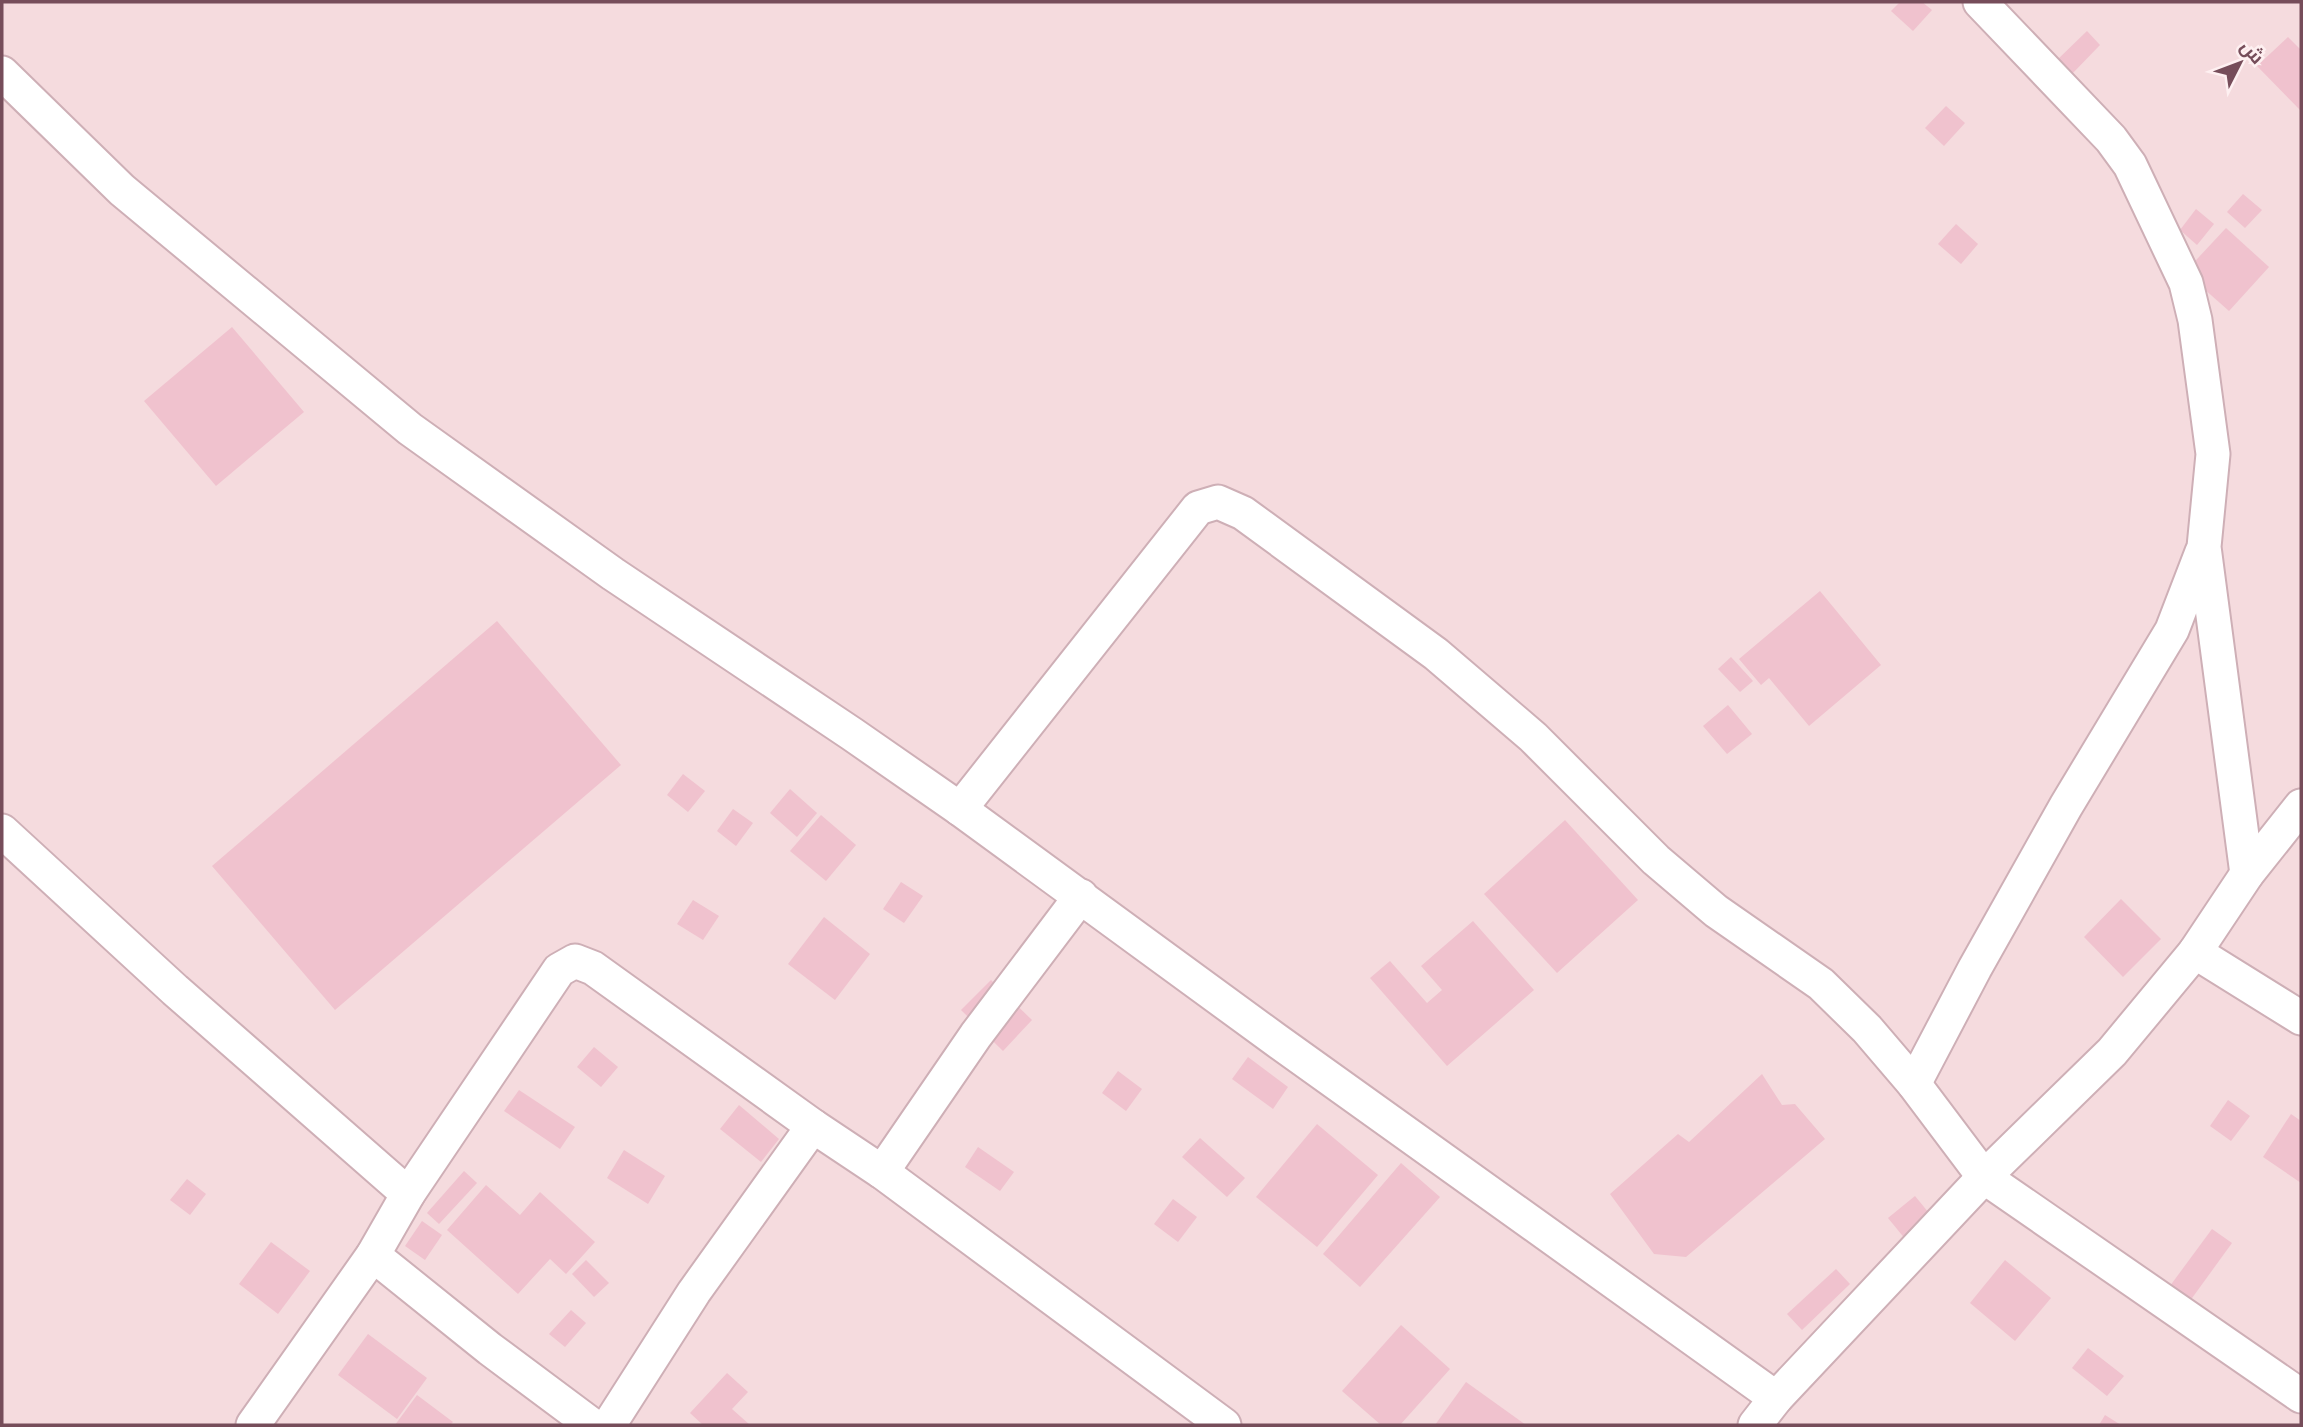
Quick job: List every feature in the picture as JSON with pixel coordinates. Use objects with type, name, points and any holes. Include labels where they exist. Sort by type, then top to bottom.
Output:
[{"type":"street","points":[[1980,2],[2111,139],[2130,165],[2186,283],[2194,320],[2213,454],[2204,547],[2247,874]]},
{"type":"street","points":[[2,73],[122,190],[410,429],[613,575],[852,734],[1081,896],[1287,1048],[1769,1416],[1984,1177],[2112,1052],[2195,952],[2247,874],[2301,806]]},
{"type":"street","points":[[960,810],[1198,509],[1218,502],[1243,513],[1436,654],[1533,737],[1666,868],[1716,911],[1821,984],[1867,1029],[1914,1084],[1984,1177],[2301,1396]]},
{"type":"street","points":[[1914,1084],[1975,968],[2066,806],[2172,630],[2204,547]]},
{"type":"street","points":[[2,831],[176,990],[408,1194]]},
{"type":"street","points":[[882,1172],[976,1035],[1081,896]]},
{"type":"street","points":[[2195,952],[2301,1018]]},
{"type":"street","points":[[253,1425],[373,1255],[408,1194],[559,970],[575,961],[593,968],[813,1126],[882,1172],[1224,1425]]},
{"type":"street","points":[[609,1425],[694,1292],[813,1126]]},
{"type":"street","points":[[373,1255],[490,1349],[592,1425]]},
{"type":"shaded area","points":[[2,2],[2301,2],[2301,1425],[2,1425]]},
{"type":"building","points":[[1900,2],[1922,2],[1932,10],[1913,31],[1891,11]]},
{"type":"building","points":[[2087,31],[2100,45],[2069,77],[2055,62]]},
{"type":"building","points":[[2288,37],[2301,50],[2301,111],[2257,66]]},
{"type":"building","points":[[1946,106],[1965,123],[1944,146],[1925,128]]},
{"type":"building","points":[[2243,194],[2262,210],[2245,228],[2227,212]]},
{"type":"building","points":[[2196,209],[2214,224],[2197,245],[2180,230]]},
{"type":"building","points":[[1956,224],[1978,244],[1961,264],[1938,244]]},
{"type":"building","points":[[2226,228],[2269,267],[2229,311],[2185,272]]},
{"type":"building","points":[[232,327],[304,412],[216,486],[144,401]]},
{"type":"building","points":[[1820,591],[1881,665],[1809,726],[1769,678],[1761,685],[1739,659]]},
{"type":"building","points":[[497,621],[621,765],[335,1010],[212,866]]},
{"type":"building","points":[[1731,657],[1753,681],[1740,692],[1718,669]]},
{"type":"building","points":[[1728,705],[1752,734],[1727,754],[1703,726]]},
{"type":"building","points":[[683,774],[705,791],[688,812],[667,795]]},
{"type":"building","points":[[790,789],[817,813],[797,837],[770,813]]},
{"type":"building","points":[[733,809],[753,823],[736,846],[717,831]]},
{"type":"building","points":[[821,815],[856,845],[826,881],[790,851]]},
{"type":"building","points":[[1565,820],[1638,900],[1557,973],[1484,894]]},
{"type":"building","points":[[901,882],[923,896],[904,923],[883,909]]},
{"type":"building","points":[[2121,899],[2161,939],[2123,977],[2084,937]]},
{"type":"building","points":[[693,900],[719,916],[703,940],[677,924]]},
{"type":"building","points":[[824,917],[870,954],[835,1000],[788,964]]},
{"type":"building","points":[[1473,921],[1534,990],[1447,1066],[1370,978],[1390,961],[1427,1003],[1442,990],[1421,966]]},
{"type":"building","points":[[991,980],[1032,1020],[1003,1051],[961,1010]]},
{"type":"building","points":[[594,1047],[618,1067],[601,1087],[577,1067]]},
{"type":"building","points":[[1248,1057],[1288,1087],[1273,1109],[1232,1079]]},
{"type":"building","points":[[1118,1071],[1142,1089],[1126,1111],[1102,1093]]},
{"type":"building","points":[[1762,1074],[1782,1105],[1795,1104],[1825,1139],[1686,1257],[1654,1254],[1610,1194],[1678,1134],[1689,1142]]},
{"type":"building","points":[[519,1090],[575,1127],[560,1149],[504,1111]]},
{"type":"building","points":[[2228,1100],[2250,1116],[2231,1141],[2210,1126]]},
{"type":"building","points":[[739,1105],[779,1139],[761,1162],[720,1129]]},
{"type":"building","points":[[2291,1114],[2301,1121],[2301,1183],[2263,1157]]},
{"type":"building","points":[[1317,1124],[1378,1175],[1317,1247],[1256,1197]]},
{"type":"building","points":[[1200,1138],[1245,1178],[1227,1197],[1182,1157]]},
{"type":"building","points":[[978,1147],[1014,1172],[1000,1191],[965,1167]]},
{"type":"building","points":[[624,1150],[665,1176],[648,1204],[607,1178]]},
{"type":"building","points":[[1401,1163],[1440,1197],[1360,1287],[1323,1254]]},
{"type":"building","points":[[464,1171],[477,1183],[439,1224],[427,1213]]},
{"type":"building","points":[[187,1179],[206,1194],[190,1215],[170,1200]]},
{"type":"building","points":[[486,1185],[520,1215],[540,1192],[595,1242],[566,1274],[550,1259],[518,1294],[447,1230]]},
{"type":"building","points":[[1915,1196],[1933,1218],[1906,1240],[1888,1218]]},
{"type":"building","points":[[1173,1199],[1197,1217],[1178,1242],[1154,1224]]},
{"type":"building","points":[[422,1221],[442,1235],[425,1260],[405,1246]]},
{"type":"building","points":[[2212,1229],[2232,1243],[2187,1305],[2167,1290]]},
{"type":"building","points":[[271,1242],[310,1271],[278,1314],[239,1284]]},
{"type":"building","points":[[586,1260],[609,1283],[594,1297],[572,1274]]},
{"type":"building","points":[[2005,1260],[2051,1298],[2015,1341],[1970,1303]]},
{"type":"building","points":[[1836,1269],[1850,1284],[1802,1330],[1787,1314]]},
{"type":"building","points":[[571,1310],[586,1323],[565,1347],[549,1334]]},
{"type":"building","points":[[1401,1325],[1450,1369],[1400,1425],[1381,1425],[1342,1391]]},
{"type":"building","points":[[368,1334],[427,1378],[397,1419],[338,1375]]},
{"type":"building","points":[[2088,1348],[2124,1376],[2107,1396],[2072,1368]]},
{"type":"building","points":[[727,1373],[748,1392],[732,1409],[750,1425],[703,1425],[690,1413]]},
{"type":"building","points":[[1466,1382],[1526,1425],[1435,1425]]},
{"type":"building","points":[[417,1395],[453,1422],[450,1425],[395,1425]]},
{"type":"building","points":[[2105,1415],[2121,1425],[2099,1425]]}]
